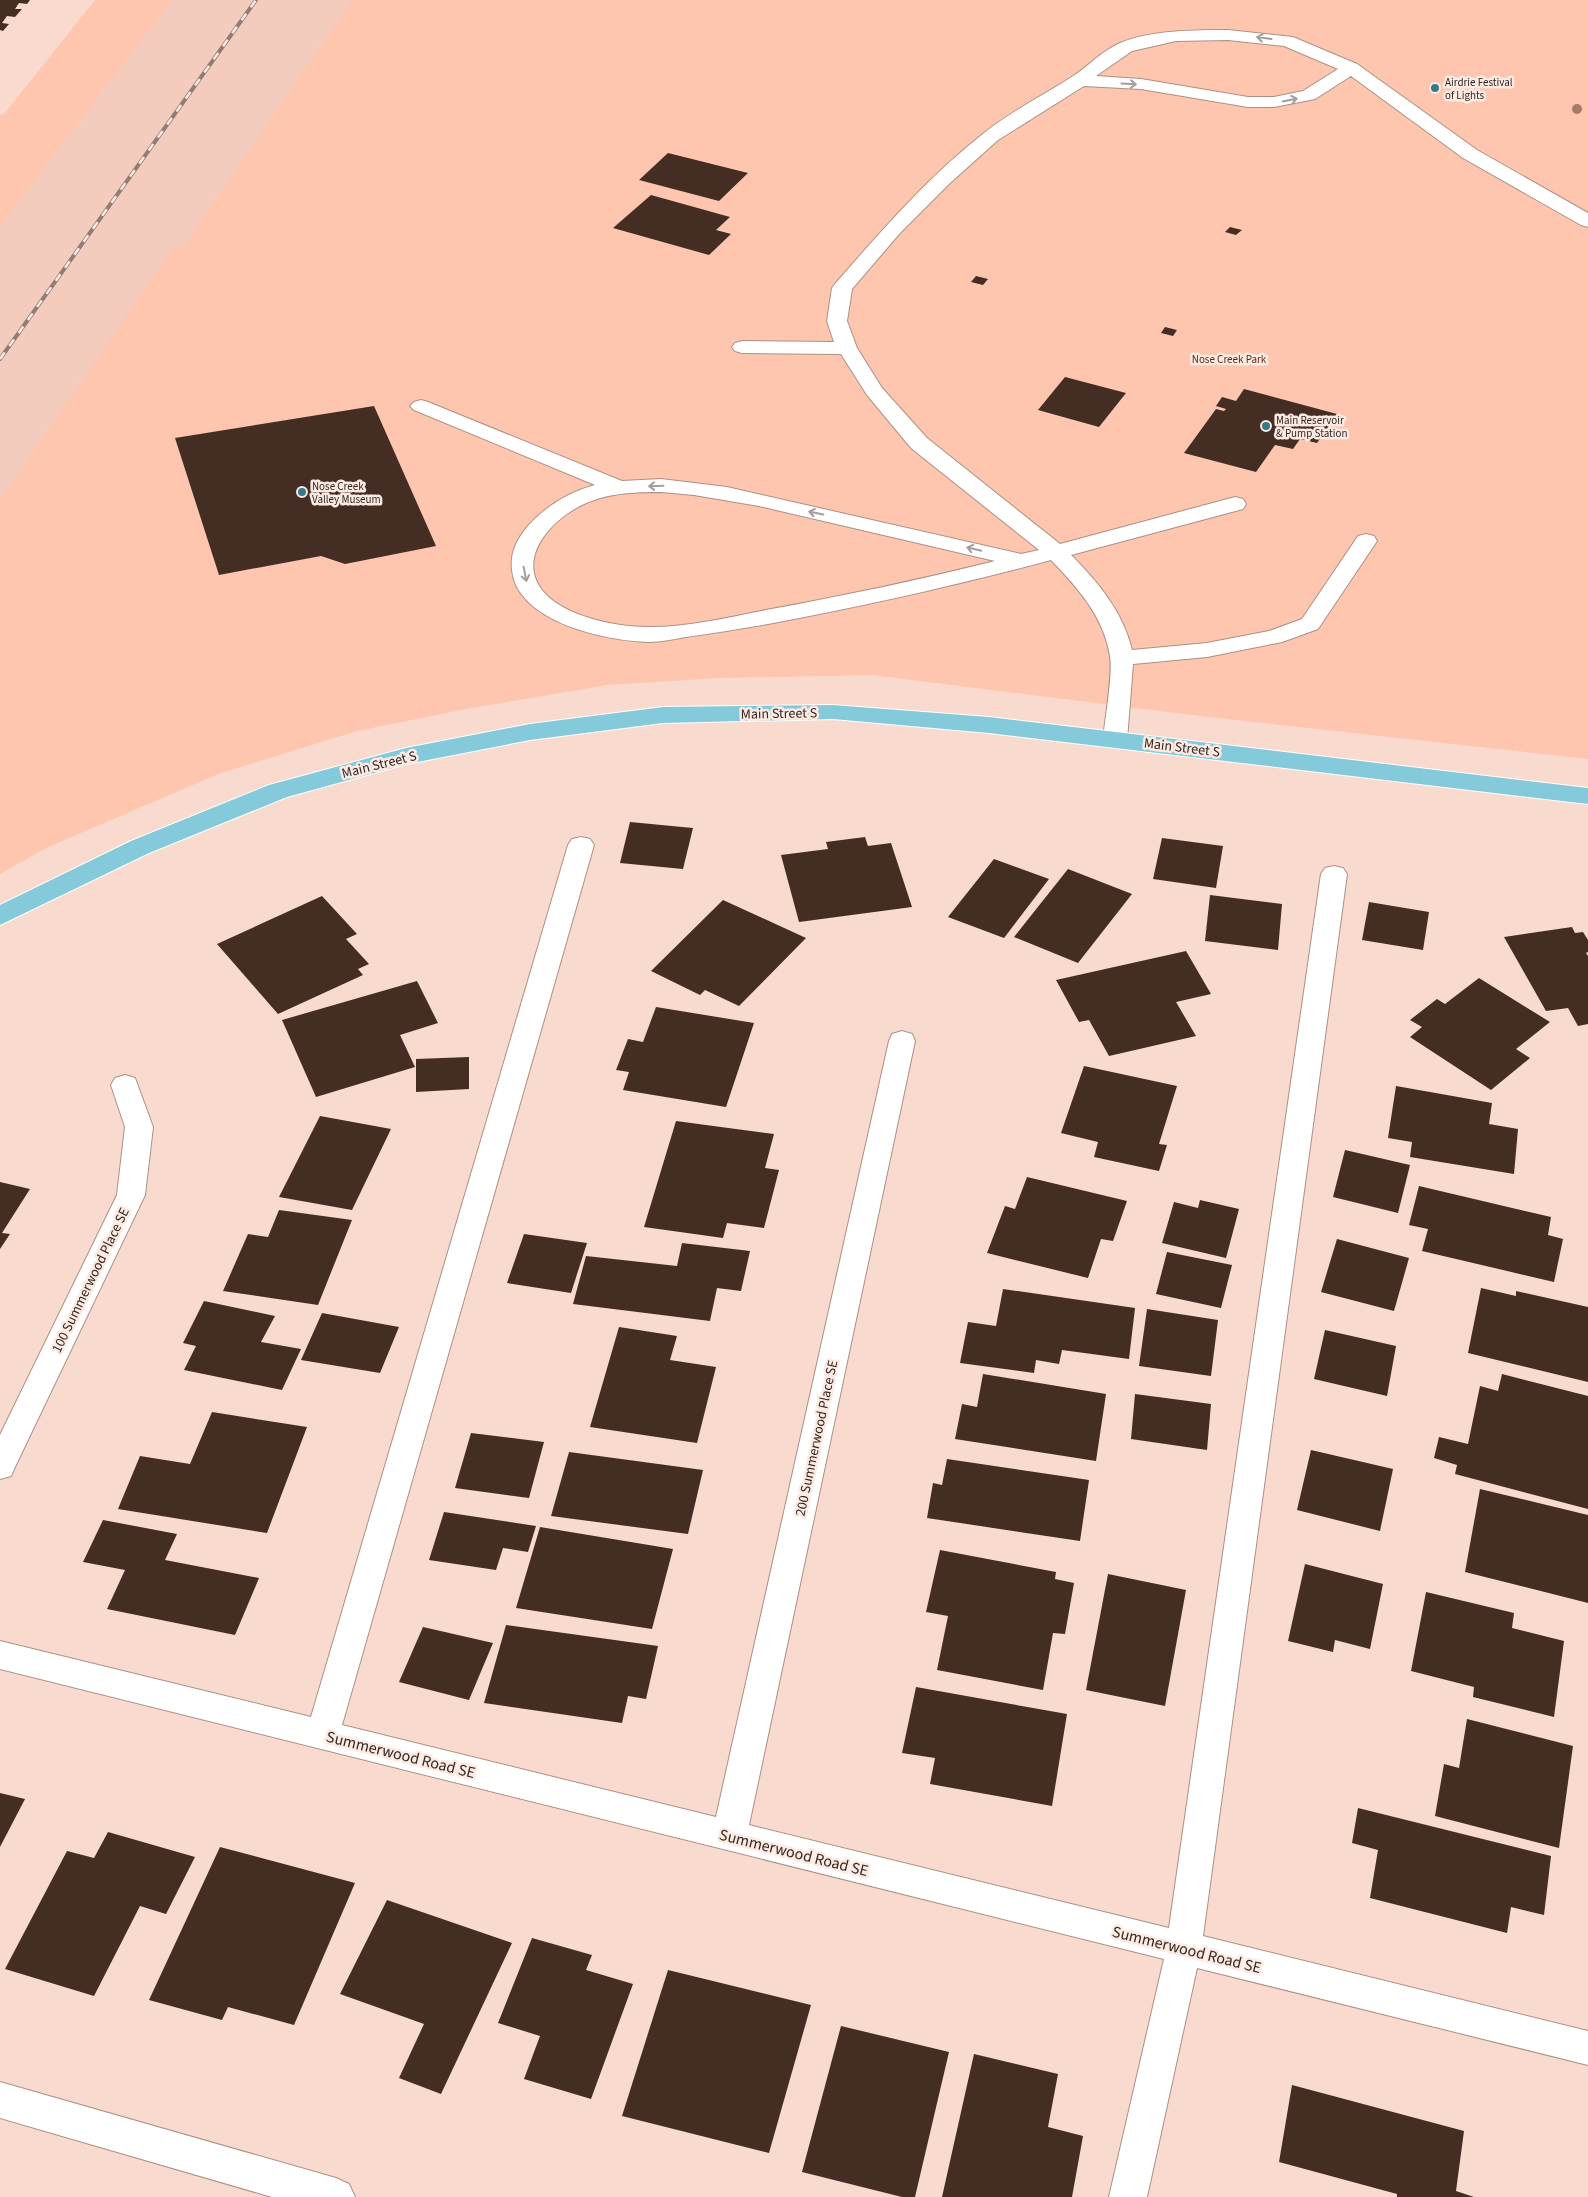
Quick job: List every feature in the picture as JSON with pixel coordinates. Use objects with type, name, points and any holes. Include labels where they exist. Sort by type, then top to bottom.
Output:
[{"type":"main road","name":"Main Street S","points":[[0,916],[140,848],[278,791],[406,756],[530,732],[663,715],[833,712],[989,725],[1588,796]]},
{"type":"street","points":[[1115,740],[1122,658],[1115,628],[1087,584],[1056,552],[919,443],[874,391],[847,348],[837,321],[842,288],[893,229],[943,179],[992,136],[1080,80],[1106,59],[1126,47],[1176,36],[1228,34],[1287,41],[1327,55],[1351,68],[1470,154],[1588,221]]},
{"type":"street","points":[[1080,80],[1141,84],[1248,102],[1274,102],[1309,95],[1351,68]]},
{"type":"street","points":[[742,347],[847,348]]},
{"type":"street","points":[[421,406],[618,487]]},
{"type":"street","points":[[1021,560],[877,526],[709,490],[665,485],[618,487],[575,500],[538,526],[522,556],[526,581],[543,604],[569,618],[606,632],[652,635],[711,627],[875,598],[1056,552],[1236,504]]},
{"type":"street","points":[[1122,658],[1207,650],[1274,637],[1310,624],[1366,541]]},
{"type":"street","points":[[322,1735],[581,845]]},
{"type":"street","points":[[1128,2197],[1184,1948],[1334,874]]},
{"type":"street","name":"200 Summerwood Place SE","points":[[729,1836],[902,1041]]},
{"type":"street","name":"100 Summerwood Place SE","points":[[0,1467],[130,1195],[139,1127],[125,1084]]},
{"type":"street","name":"Summerwood Road SE","points":[[0,1655],[1588,2048]]},
{"type":"street","points":[[0,2100],[336,2197]]},
{"type":"shaded area","points":[[172,0],[352,0],[183,247],[173,247],[0,500],[0,226]]},
{"type":"green space","points":[[95,0],[172,0],[0,226],[0,115],[4,114]]},
{"type":"green space","name":"Nose Creek Park","points":[[352,0],[1588,0],[1588,759],[1201,716],[872,675],[719,678],[607,685],[466,709],[357,731],[218,774],[48,847],[0,874],[0,500],[173,247],[183,247]]},
{"type":"building","points":[[0,0],[30,0],[27,4],[19,3],[15,9],[22,9],[15,17],[7,16],[2,23],[9,24],[3,31],[0,30]]},
{"type":"building","points":[[668,153],[748,173],[719,201],[639,180]]},
{"type":"building","points":[[651,195],[730,217],[716,230],[731,234],[709,255],[613,228]]},
{"type":"building","points":[[1230,227],[1242,230],[1236,235],[1225,232]]},
{"type":"building","points":[[976,276],[988,279],[983,285],[971,282]]},
{"type":"building","points":[[1165,327],[1177,330],[1173,336],[1161,333]]},
{"type":"building","points":[[1065,377],[1126,393],[1099,427],[1038,410]]},
{"type":"building","name":"Main Reservoir & Pump Station","points":[[1244,389],[1337,414],[1317,443],[1300,439],[1293,449],[1275,445],[1256,472],[1184,453],[1216,409],[1224,411],[1226,409],[1216,406],[1222,397],[1236,401]]},
{"type":"building","name":"Nose Creek Valley Museum","points":[[374,406],[436,546],[345,564],[321,556],[219,575],[175,438]]},
{"type":"building","points":[[630,822],[693,828],[683,869],[620,863]]},
{"type":"building","points":[[865,837],[868,846],[891,843],[912,907],[799,922],[781,855],[828,849],[826,842]]},
{"type":"building","points":[[1162,838],[1223,846],[1216,888],[1153,879]]},
{"type":"building","points":[[994,859],[1049,879],[1004,938],[948,917]]},
{"type":"building","points":[[1068,869],[1132,894],[1078,963],[1014,937]]},
{"type":"building","points":[[1210,895],[1282,904],[1278,950],[1205,941]]},
{"type":"building","points":[[322,896],[357,934],[346,939],[369,964],[358,969],[363,975],[278,1014],[217,944]]},
{"type":"building","points":[[723,900],[806,938],[739,1006],[705,990],[700,995],[651,971]]},
{"type":"building","points":[[1369,902],[1429,912],[1423,950],[1362,940]]},
{"type":"building","points":[[1572,927],[1575,933],[1583,932],[1588,940],[1588,952],[1586,953],[1588,956],[1588,1024],[1578,1026],[1568,1008],[1546,1011],[1504,937]]},
{"type":"building","points":[[1186,951],[1211,994],[1176,1002],[1196,1036],[1109,1056],[1089,1020],[1079,1022],[1056,980]]},
{"type":"building","points":[[1479,978],[1550,1022],[1516,1049],[1530,1058],[1491,1090],[1410,1037],[1422,1027],[1410,1020],[1437,999],[1445,1004]]},
{"type":"building","points":[[417,981],[438,1023],[400,1035],[415,1067],[316,1097],[282,1020]]},
{"type":"building","points":[[656,1007],[754,1023],[726,1107],[623,1090],[629,1072],[616,1070],[628,1039],[643,1042]]},
{"type":"building","points":[[469,1057],[469,1089],[416,1092],[416,1059]]},
{"type":"building","points":[[1084,1066],[1177,1086],[1159,1144],[1167,1145],[1159,1171],[1094,1157],[1098,1142],[1061,1133]]},
{"type":"building","points":[[1396,1086],[1492,1103],[1489,1124],[1518,1129],[1514,1174],[1410,1157],[1412,1142],[1388,1138]]},
{"type":"building","points":[[320,1116],[391,1129],[352,1210],[279,1197]]},
{"type":"building","points":[[676,1121],[774,1134],[765,1168],[779,1170],[764,1228],[727,1223],[723,1238],[644,1227]]},
{"type":"building","points":[[1345,1150],[1410,1165],[1398,1213],[1333,1197]]},
{"type":"building","points":[[1027,1177],[1127,1201],[1113,1241],[1101,1239],[1088,1278],[987,1253],[1005,1206],[1015,1209]]},
{"type":"building","points":[[0,1182],[30,1189],[2,1233],[10,1234],[0,1249]]},
{"type":"building","points":[[1419,1186],[1551,1217],[1548,1235],[1563,1239],[1554,1282],[1422,1251],[1428,1229],[1409,1225]]},
{"type":"building","points":[[1200,1200],[1239,1209],[1226,1258],[1162,1243],[1174,1202],[1198,1208]]},
{"type":"building","points":[[279,1210],[352,1220],[318,1305],[223,1291],[248,1234],[268,1237]]},
{"type":"building","points":[[524,1234],[587,1243],[571,1293],[507,1283]]},
{"type":"building","points":[[1337,1239],[1409,1258],[1394,1311],[1321,1292]]},
{"type":"building","points":[[682,1243],[750,1251],[741,1291],[717,1288],[710,1321],[573,1304],[586,1256],[677,1266]]},
{"type":"building","points":[[1167,1252],[1232,1265],[1221,1308],[1156,1294]]},
{"type":"building","points":[[1481,1288],[1516,1296],[1516,1291],[1588,1307],[1588,1382],[1468,1353]]},
{"type":"building","points":[[1003,1289],[1135,1308],[1129,1359],[1062,1350],[1059,1364],[1036,1360],[1034,1373],[960,1363],[968,1322],[996,1326]]},
{"type":"building","points":[[204,1301],[275,1316],[261,1342],[301,1349],[282,1390],[184,1370],[196,1346],[183,1343]]},
{"type":"building","points":[[1147,1309],[1218,1320],[1211,1376],[1139,1366]]},
{"type":"building","points":[[322,1313],[399,1327],[380,1373],[301,1360]]},
{"type":"building","points":[[619,1327],[677,1336],[670,1360],[716,1367],[697,1443],[590,1427]]},
{"type":"building","points":[[1325,1330],[1396,1346],[1387,1396],[1314,1379]]},
{"type":"building","points":[[983,1374],[1106,1394],[1096,1461],[955,1439],[962,1404],[977,1407]]},
{"type":"building","points":[[1502,1374],[1588,1396],[1588,1509],[1455,1474],[1457,1465],[1434,1458],[1439,1437],[1468,1444],[1480,1386],[1498,1391]]},
{"type":"building","points":[[1135,1394],[1211,1404],[1207,1450],[1131,1439]]},
{"type":"building","points":[[212,1412],[307,1427],[267,1533],[118,1509],[140,1456],[190,1464]]},
{"type":"building","points":[[471,1433],[544,1442],[529,1498],[455,1488]]},
{"type":"building","points":[[1311,1450],[1393,1469],[1380,1531],[1297,1510]]},
{"type":"building","points":[[569,1452],[703,1470],[688,1534],[551,1516]]},
{"type":"building","points":[[947,1459],[1089,1480],[1080,1541],[927,1518],[933,1483],[942,1485]]},
{"type":"building","points":[[1480,1489],[1588,1515],[1588,1603],[1465,1572]]},
{"type":"building","points":[[444,1512],[536,1526],[528,1552],[503,1548],[496,1570],[429,1560]]},
{"type":"building","points":[[103,1520],[177,1534],[165,1560],[259,1578],[235,1635],[107,1609],[125,1570],[83,1562]]},
{"type":"building","points":[[540,1527],[673,1549],[652,1629],[516,1608]]},
{"type":"building","points":[[940,1550],[1056,1572],[1055,1579],[1074,1583],[1065,1634],[1053,1633],[1043,1690],[937,1670],[948,1616],[926,1612]]},
{"type":"building","points":[[1305,1564],[1383,1584],[1370,1649],[1335,1640],[1333,1652],[1288,1641]]},
{"type":"building","points":[[1108,1574],[1186,1590],[1165,1706],[1086,1690]]},
{"type":"building","points":[[1426,1592],[1514,1613],[1512,1628],[1564,1641],[1554,1717],[1473,1697],[1474,1687],[1411,1671]]},
{"type":"building","points":[[506,1625],[658,1646],[646,1699],[628,1696],[622,1723],[484,1703]]},
{"type":"building","points":[[423,1627],[493,1643],[469,1700],[399,1682]]},
{"type":"building","points":[[916,1687],[1067,1714],[1052,1806],[930,1784],[935,1758],[902,1753]]},
{"type":"building","points":[[1467,1719],[1573,1746],[1559,1848],[1435,1816],[1444,1764],[1459,1768]]},
{"type":"building","points":[[0,1793],[25,1799],[0,1847]]},
{"type":"building","points":[[1358,1808],[1551,1856],[1544,1915],[1511,1907],[1507,1933],[1370,1898],[1378,1850],[1352,1843]]},
{"type":"building","points":[[108,1832],[195,1857],[166,1914],[140,1906],[94,1996],[5,1969],[67,1851],[94,1858]]},
{"type":"building","points":[[220,1847],[355,1883],[294,2025],[228,2007],[222,2020],[149,2000]]},
{"type":"building","points":[[387,1900],[512,1943],[441,2094],[399,2078],[424,2024],[340,1994]]},
{"type":"building","points":[[532,1938],[592,1955],[586,1970],[633,1984],[591,2099],[524,2079],[540,2036],[498,2023]]},
{"type":"building","points":[[668,1970],[811,2005],[769,2153],[622,2116]]},
{"type":"building","points":[[841,2026],[949,2052],[915,2197],[902,2197],[802,2172]]},
{"type":"building","points":[[974,2054],[1058,2074],[1048,2127],[1083,2136],[1072,2197],[942,2197]]},
{"type":"building","points":[[1292,2085],[1464,2131],[1456,2191],[1474,2197],[1397,2197],[1397,2194],[1279,2162]]},
{"type":"railway","points":[[0,359],[256,0]]},
{"type":"place","name":"Airdrie Festival of Lights","points":[[1435,88]]},
{"type":"place","name":"Main Reservoir & Pump Station","points":[[1266,426]]},
{"type":"place","name":"Nose Creek Valley Museum","points":[[302,492]]}]
